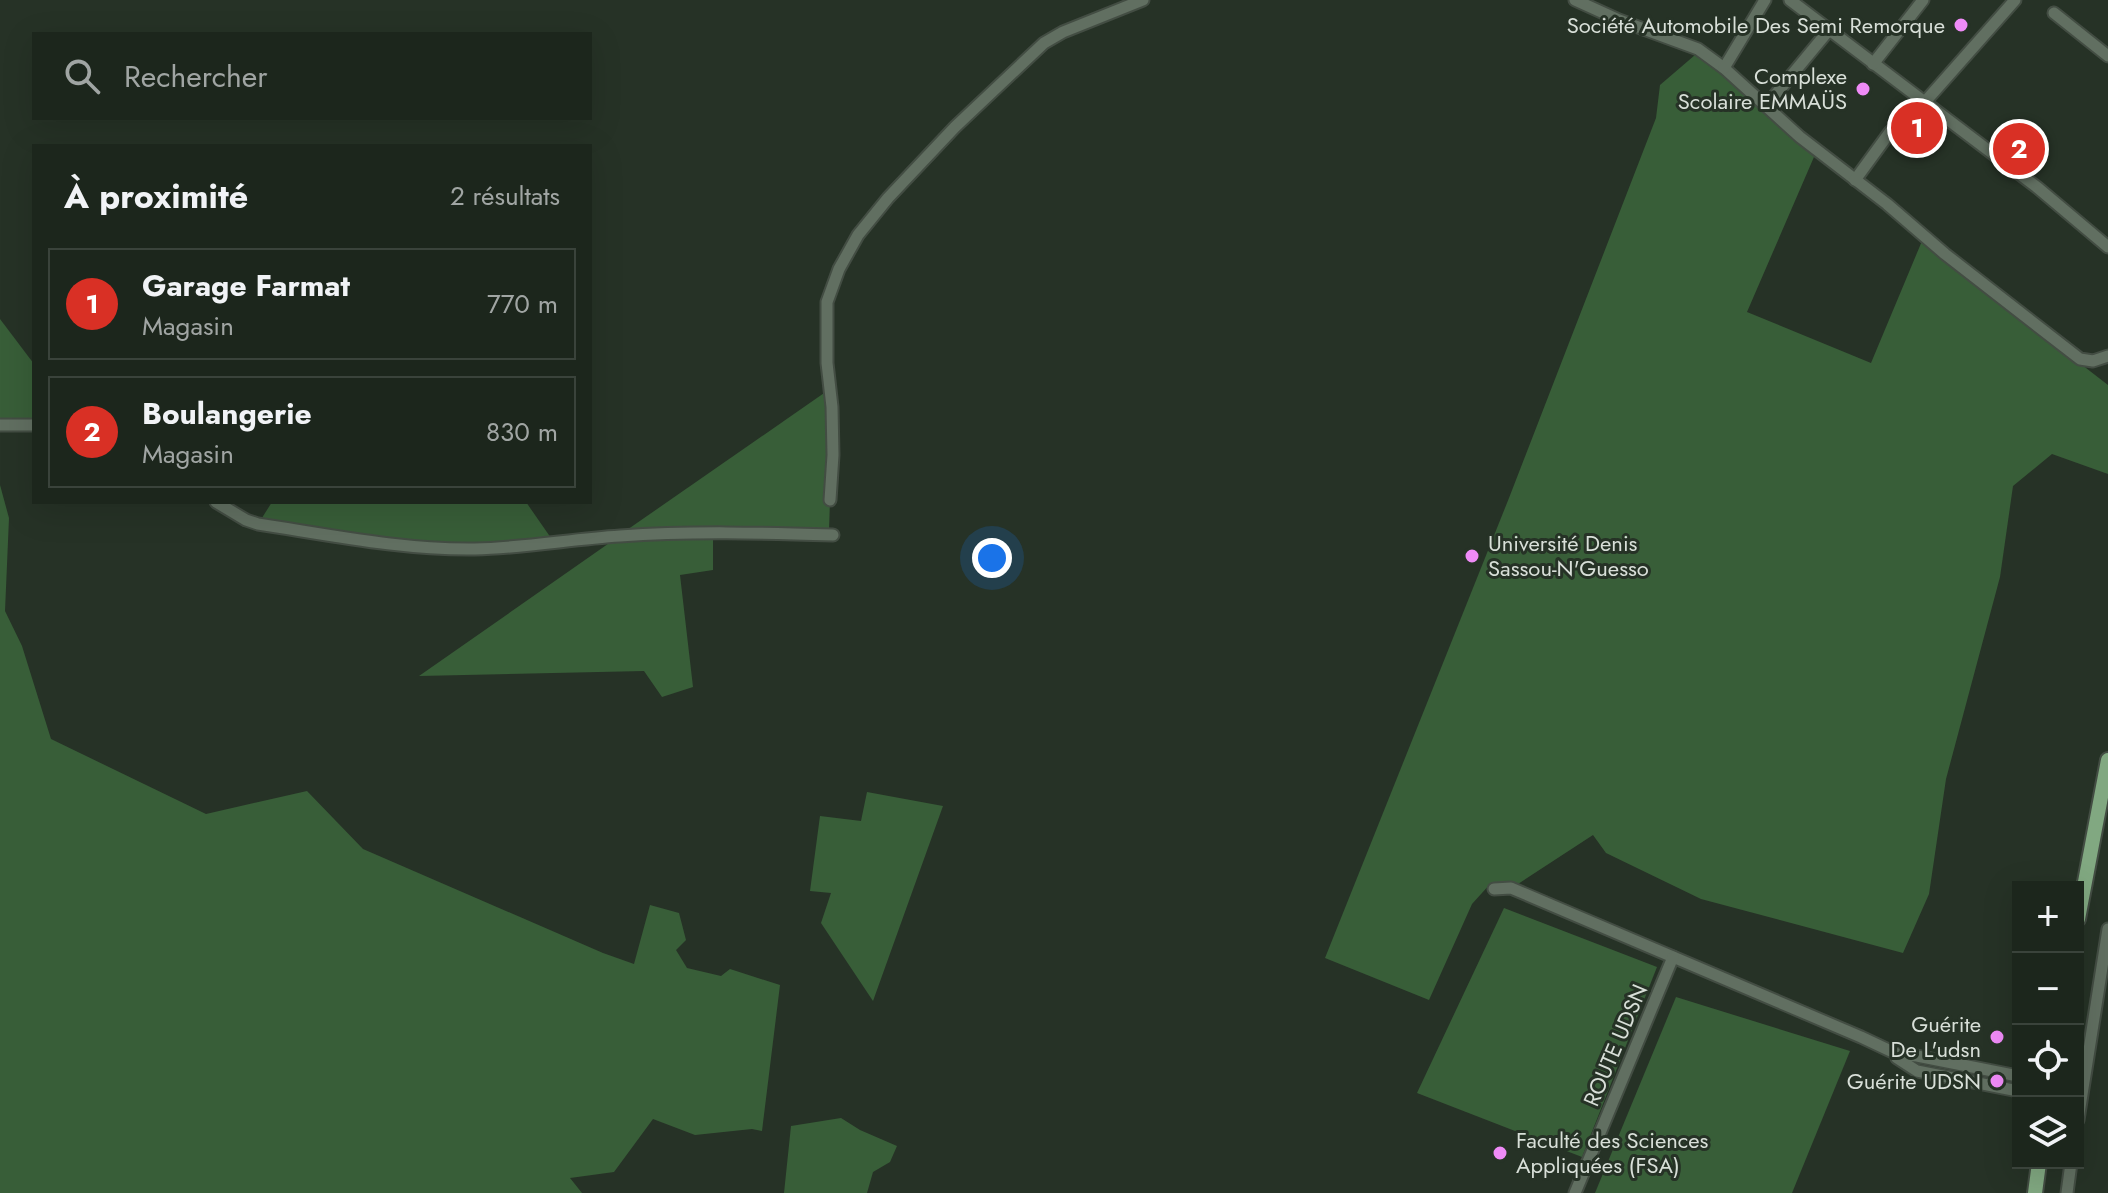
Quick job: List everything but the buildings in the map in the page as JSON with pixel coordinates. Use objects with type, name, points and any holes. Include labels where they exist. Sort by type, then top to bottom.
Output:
[{"type":"main road","points":[[2084,887],[2108,760]]},
{"type":"main road","points":[[2035,1193],[2038,1169]]},
{"type":"street","points":[[830,500],[833,439],[827,363],[827,302],[839,269],[858,235],[888,198],[955,127],[1044,43],[1063,32],[1143,0]]},
{"type":"street","points":[[1575,0],[1698,49],[1945,254],[2080,359],[2093,361],[2108,356]]},
{"type":"street","points":[[1724,68],[1765,0]]},
{"type":"street","points":[[1790,0],[2038,188],[2108,247]]},
{"type":"street","points":[[1873,64],[1923,0]]},
{"type":"street","points":[[1855,180],[1890,132],[1924,103],[2015,0]]},
{"type":"street","points":[[2054,13],[2108,56]]},
{"type":"street","points":[[1766,106],[1829,30]]},
{"type":"street","points":[[0,425],[32,425]]},
{"type":"street","points":[[219,504],[258,524],[444,548],[504,547],[704,532],[833,535]]},
{"type":"street","points":[[1494,889],[1511,888],[1897,1054],[2012,1075]]},
{"type":"street","points":[[2082,1097],[2108,929]]},
{"type":"street","name":"ROUTE UDSN","points":[[1575,1193],[1673,957]]},
{"type":"street","points":[[1897,1054],[1897,1058],[1917,1071],[2012,1090]]},
{"type":"street","points":[[2067,1193],[2070,1169]]},
{"type":"green space","points":[[1695,55],[1769,109],[1817,150],[1747,312],[1871,363],[1922,241],[2108,385],[2108,474],[2052,454],[2013,486],[2000,577],[1946,779],[1929,894],[1903,953],[1701,899],[1606,853],[1593,835],[1518,884],[1491,883],[1472,904],[1429,1000],[1325,958],[1509,498],[1656,118],[1660,85]]},
{"type":"green space","points":[[0,319],[32,361],[32,424],[0,423]]},
{"type":"green space","points":[[827,391],[829,531],[624,532]]},
{"type":"green space","points":[[0,485],[9,518],[5,611],[22,646],[51,739],[206,814],[307,791],[363,849],[634,964],[650,905],[679,913],[686,940],[676,950],[687,968],[721,976],[730,969],[780,985],[762,1131],[752,1129],[695,1135],[653,1119],[614,1172],[570,1178],[582,1193],[0,1193]]},
{"type":"green space","points":[[271,504],[527,504],[551,538],[458,544],[422,542],[260,521]]},
{"type":"green space","points":[[713,537],[713,570],[680,575],[693,687],[662,697],[644,671],[419,676],[615,539]]},
{"type":"green space","points":[[867,792],[943,806],[873,1001],[821,923],[831,893],[810,891],[820,816],[861,821]]},
{"type":"green space","points":[[1504,908],[1657,967],[1582,1157],[1417,1093]]},
{"type":"green space","points":[[1676,997],[1850,1051],[1792,1193],[1595,1193]]},
{"type":"green space","points":[[841,1118],[897,1146],[890,1162],[873,1172],[867,1193],[784,1193],[791,1126]]},
{"type":"place","name":"Société Automobile Des Semi Remorque","points":[[1961,25]]},
{"type":"place","name":"Complexe Scolaire EMMAÜS","points":[[1863,89]]},
{"type":"place","name":"Garage Farmat","points":[[1917,128]]},
{"type":"place","name":"Boulangerie","points":[[2019,149]]},
{"type":"place","name":"Université Denis Sassou-N'Guesso","points":[[1472,556]]},
{"type":"place","name":"Guérite De L'udsn","points":[[1997,1037]]},
{"type":"place","name":"Guérite UDSN","points":[[1997,1081]]},
{"type":"place","name":"Faculté des Sciences Appliquées (FSA)","points":[[1500,1153]]}]
